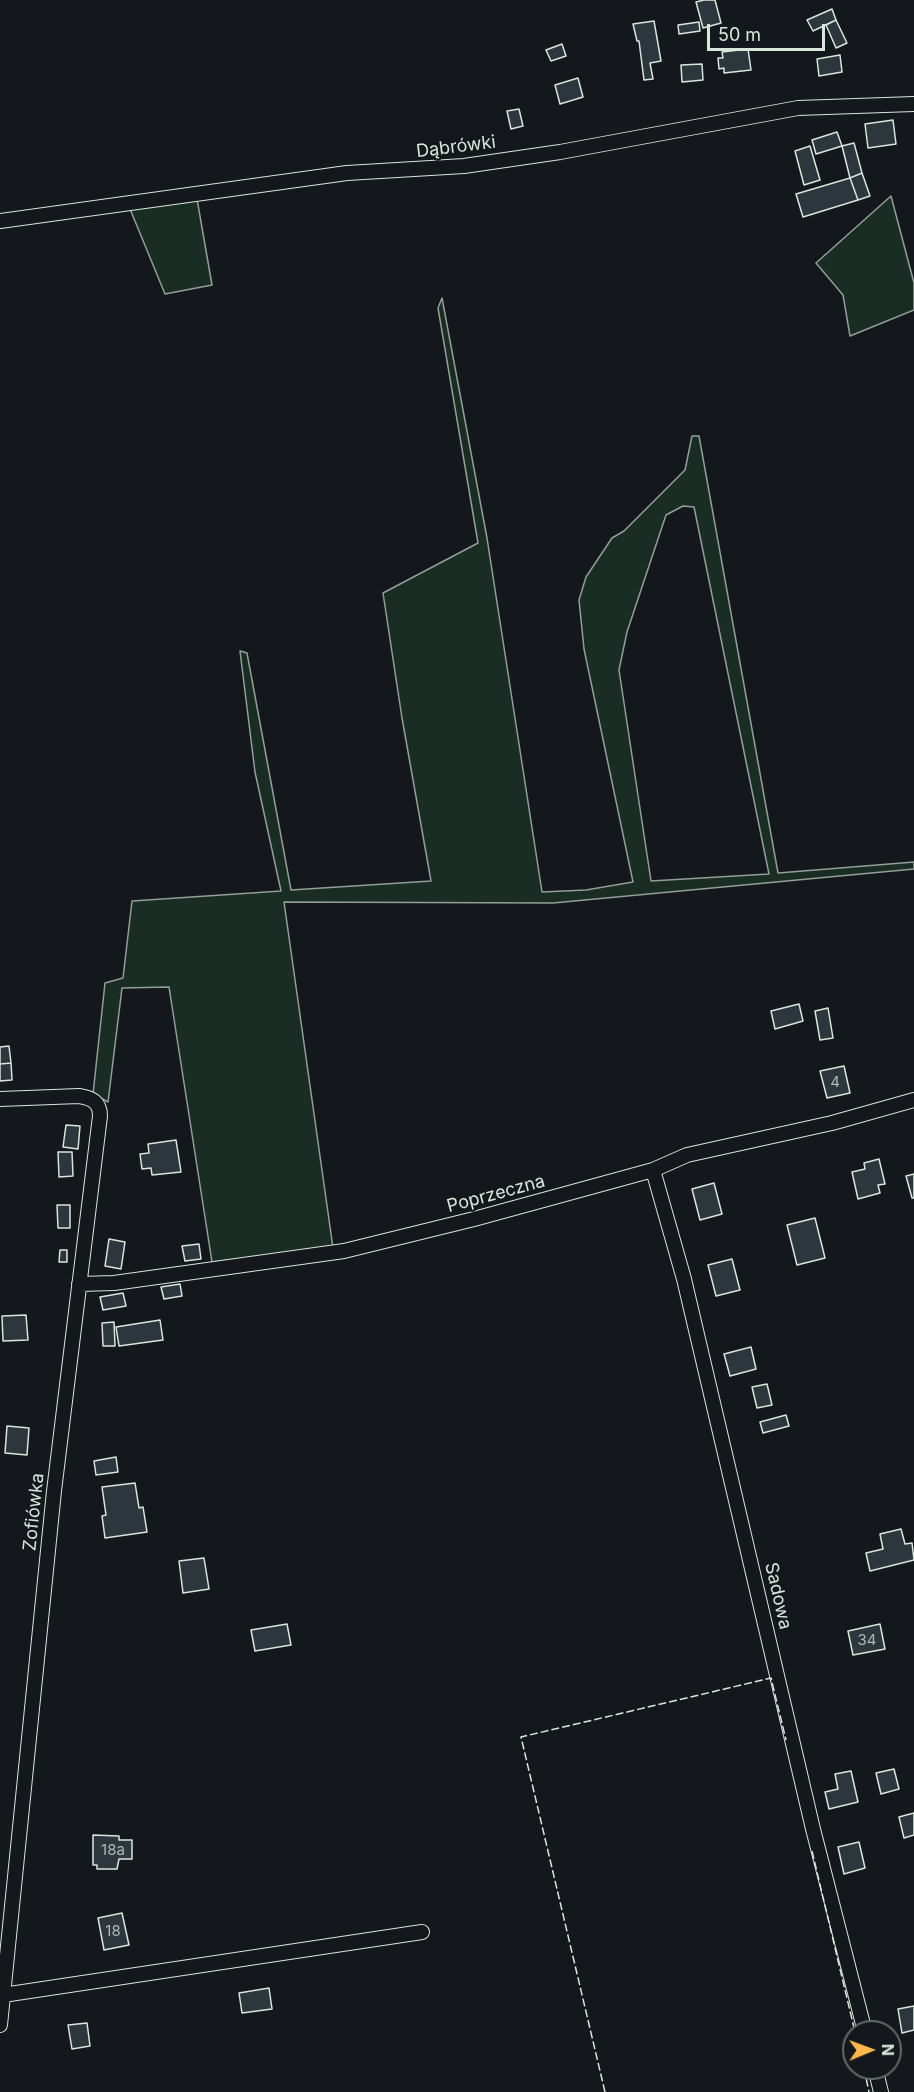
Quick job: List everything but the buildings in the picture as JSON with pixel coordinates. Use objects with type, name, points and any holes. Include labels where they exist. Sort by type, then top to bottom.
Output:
[{"type":"street","name":"Dąbrówki","points":[[0,221],[347,173],[464,166],[798,108],[914,104]]},
{"type":"street","name":"Zofiówka","points":[[0,1099],[79,1095],[90,1098],[100,1109],[54,1491],[0,2025]]},
{"type":"street","name":"Poprzeczna","points":[[79,1284],[114,1283],[344,1251],[653,1170],[687,1155],[832,1123],[914,1100]]},
{"type":"street","name":"Sadowa","points":[[653,1170],[687,1290],[813,1829],[863,2020]]},
{"type":"street","points":[[3,1995],[422,1932]]},
{"type":"green space","points":[[891,196],[914,283],[914,310],[850,336],[843,295],[816,263]]},
{"type":"green space","points":[[197,199],[212,285],[165,294],[130,209]]},
{"type":"green space","points":[[442,298],[487,538],[542,892],[586,890],[633,882],[584,649],[579,600],[586,577],[612,538],[624,531],[685,470],[692,436],[699,436],[778,873],[914,862],[914,869],[553,903],[284,902],[333,1248],[212,1262],[169,987],[122,988],[108,1102],[93,1094],[105,983],[123,978],[132,901],[281,891],[255,772],[240,651],[247,653],[291,890],[431,881],[402,718],[383,593],[478,543],[438,308]],"holes":[[[683,506],[694,507],[769,874],[651,881],[619,670],[627,632],[666,515]]]},
{"type":"fence","points":[[605,2092],[521,1737],[771,1678],[786,1740]]},
{"type":"fence","points":[[812,1851],[852,2020]]},
{"type":"fence","points":[[866,2080],[869,2092]]}]
